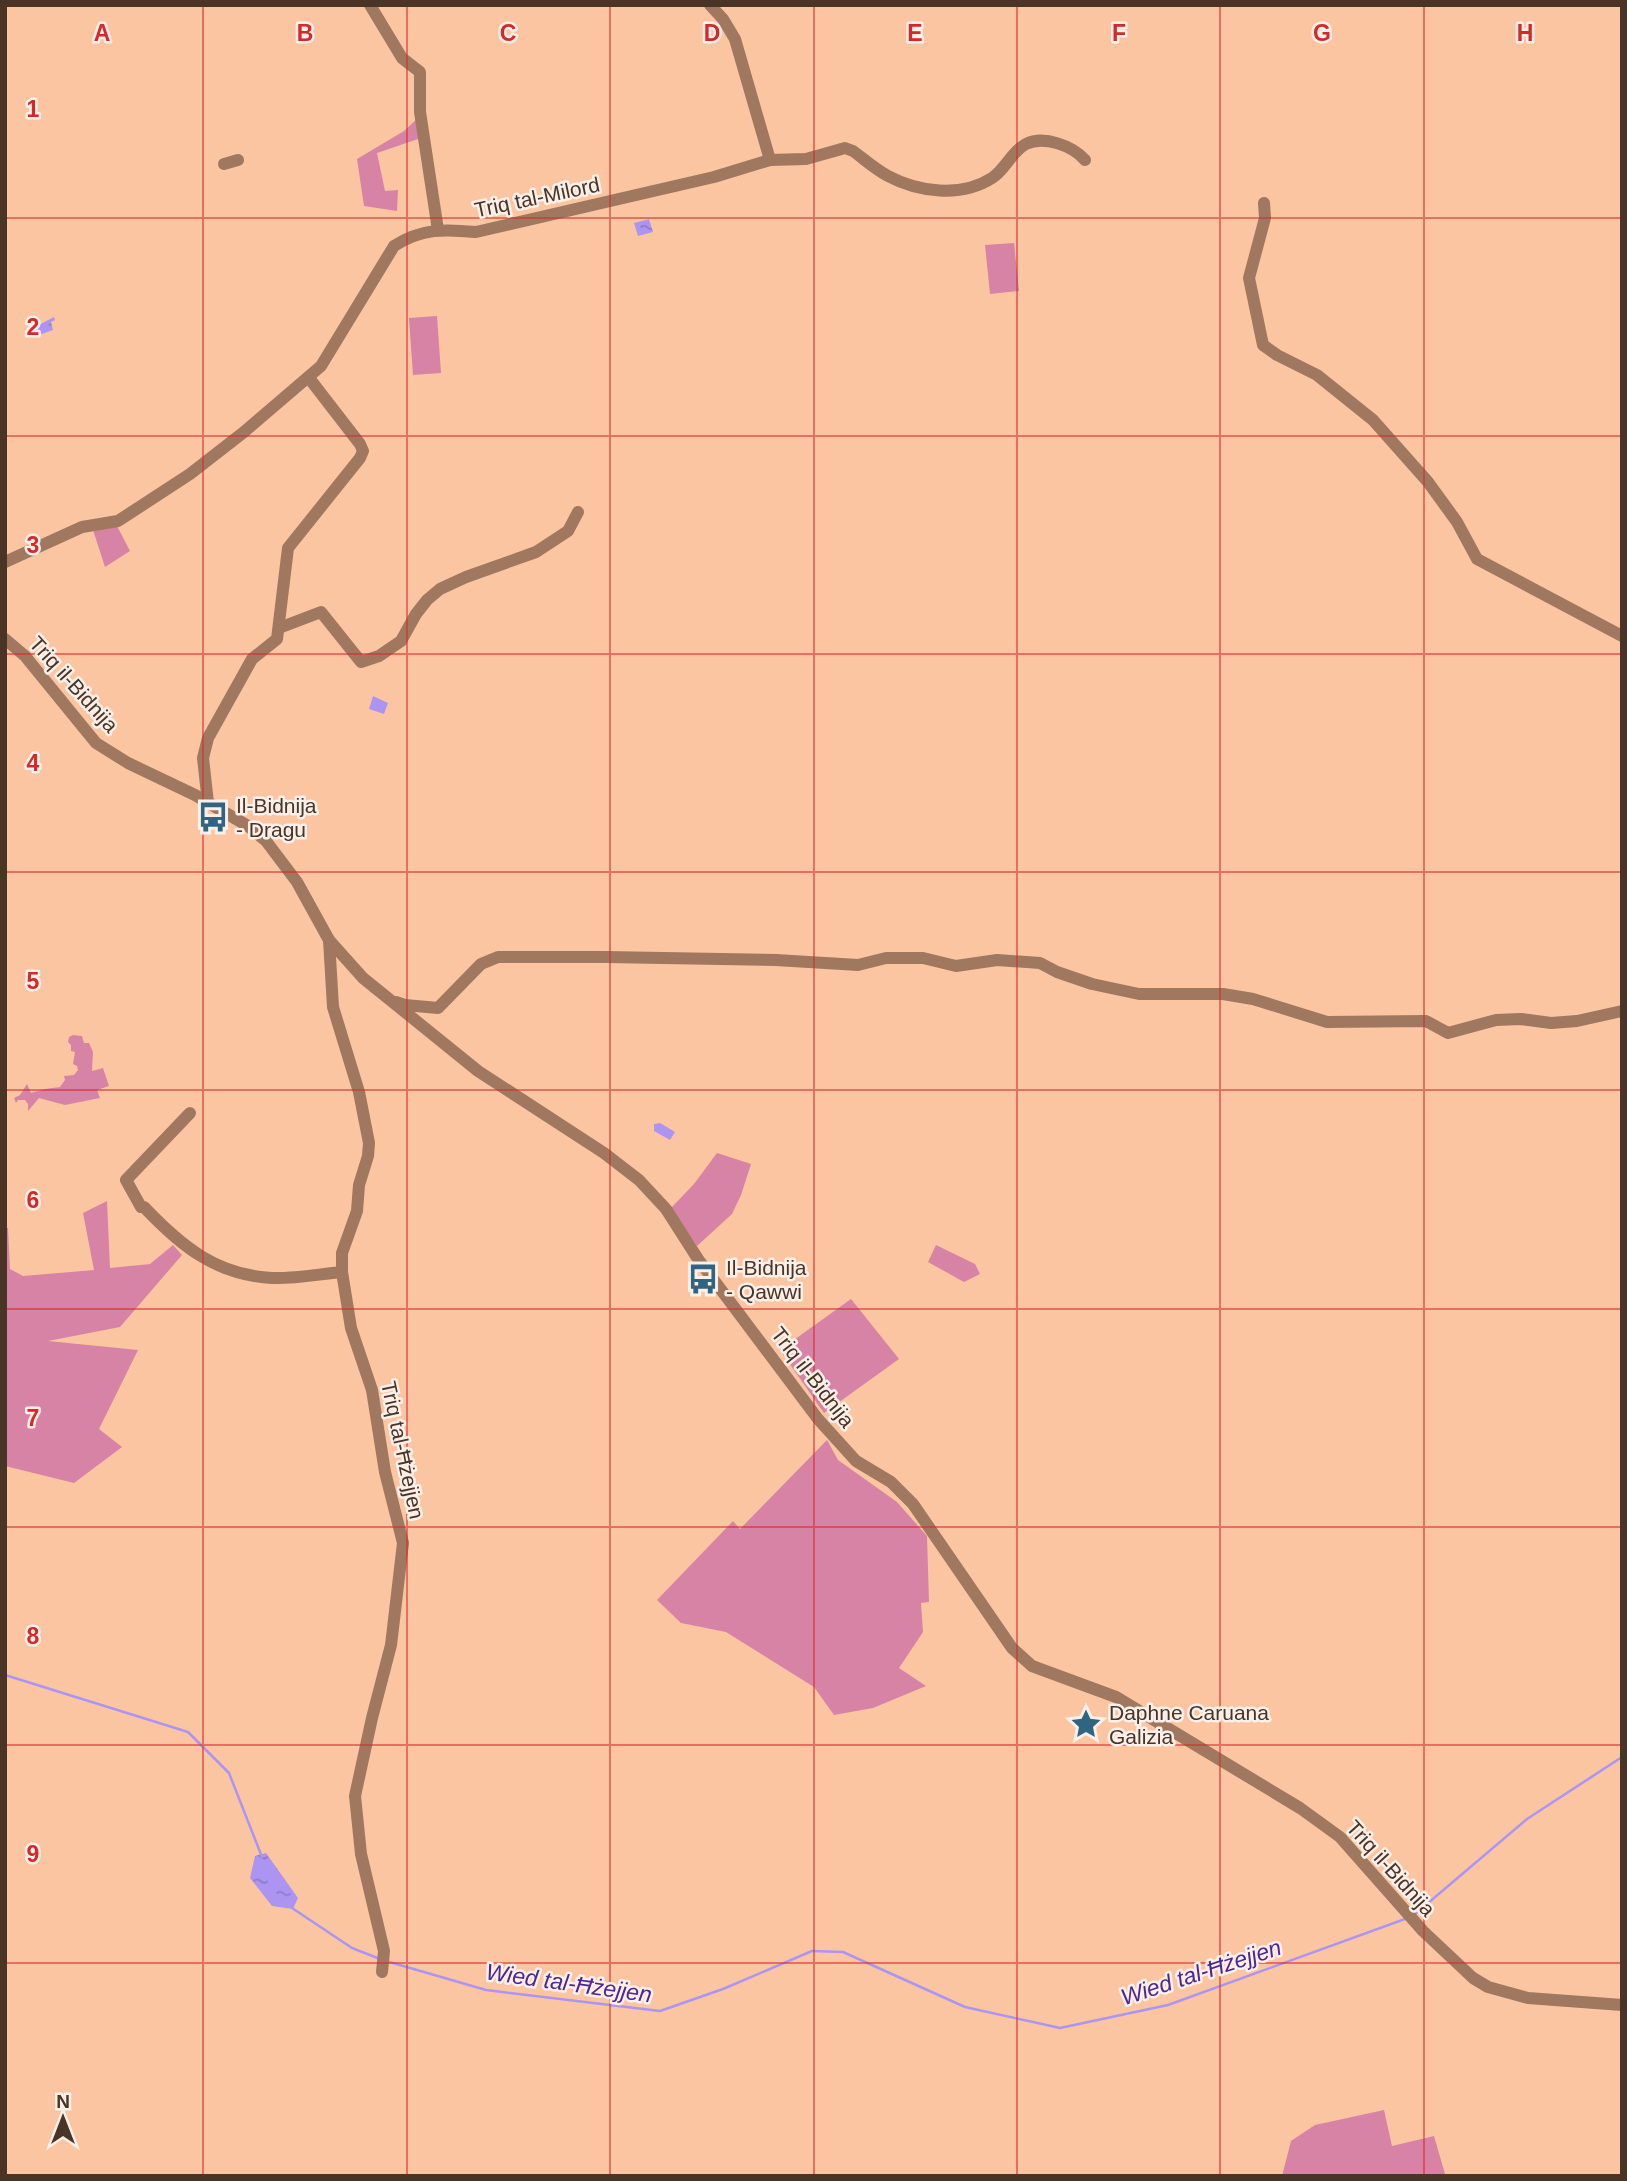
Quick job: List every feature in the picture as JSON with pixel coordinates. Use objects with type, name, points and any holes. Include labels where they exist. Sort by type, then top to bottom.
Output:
[{"type":"street","points":[[370,5],[402,58],[420,72],[420,112],[438,230]]},
{"type":"street","points":[[710,5],[723,19],[735,39],[769,160]]},
{"type":"street","name":"Triq tal-Milord","points":[[5,562],[82,527],[118,521],[190,474],[321,366],[394,246],[409,237],[438,230],[477,232],[714,177],[769,160],[806,159],[848,149],[891,177],[930,190],[950,191],[975,186],[994,177],[1019,149],[1028,143],[1065,146],[1075,150],[1086,160]]},
{"type":"street","points":[[224,164],[238,160]]},
{"type":"street","points":[[1264,203],[1265,218],[1249,278],[1264,345],[1277,355],[1317,375],[1373,419],[1428,482],[1457,522],[1477,559],[1622,636]]},
{"type":"street","points":[[208,803],[203,758],[208,738],[252,659],[278,639],[288,548],[363,451],[309,378]]},
{"type":"street","points":[[279,628],[321,612],[361,662],[379,656],[401,641],[416,614],[440,589],[536,552],[568,531],[578,512]]},
{"type":"street","name":"Triq il-Bidnija","points":[[5,639],[25,656],[96,743],[128,763],[248,826],[266,841],[297,882],[329,940],[363,978],[478,1071],[604,1153],[639,1180],[666,1209],[698,1259],[818,1419],[856,1461],[891,1482],[912,1504],[1012,1648],[1032,1666],[1116,1697],[1300,1808],[1340,1837],[1423,1931],[1473,1978],[1488,1987],[1528,1998],[1622,2005]]},
{"type":"street","name":"Triq tal-Ħżejjen","points":[[329,940],[333,1006],[359,1091],[369,1143],[359,1185],[357,1211],[342,1253],[342,1272],[351,1328],[372,1390],[402,1543],[391,1645],[355,1796],[361,1854],[384,1951],[382,1972]]},
{"type":"street","points":[[389,999],[405,1005],[438,1008],[481,964],[498,957],[776,960],[858,965],[886,958],[923,958],[956,965],[997,960],[1040,964],[1092,985],[1139,994],[1223,994],[1253,999],[1327,1023],[1426,1021],[1448,1033],[1496,1020],[1521,1019],[1551,1023],[1577,1021],[1622,1011]]},
{"type":"street","points":[[190,1113],[126,1180],[141,1207],[145,1207],[197,1255],[232,1270],[275,1278],[342,1272]]},
{"type":"shaded area","points":[[416,120],[421,138],[377,153],[385,191],[398,190],[397,211],[364,206],[357,159],[404,131]]},
{"type":"shaded area","points":[[1014,243],[1019,291],[990,294],[985,245]]},
{"type":"shaded area","points":[[437,316],[441,373],[413,375],[409,318]]},
{"type":"shaded area","points":[[117,526],[130,551],[105,567],[93,530]]},
{"type":"shaded area","points":[[73,1035],[82,1036],[84,1043],[89,1043],[93,1052],[92,1071],[103,1068],[109,1086],[97,1090],[100,1098],[65,1105],[39,1098],[28,1111],[25,1100],[18,1100],[16,1103],[14,1098],[20,1095],[27,1084],[31,1093],[60,1087],[65,1080],[64,1076],[74,1075],[78,1070],[73,1064],[75,1052],[71,1051],[68,1042]]},
{"type":"shaded area","points":[[717,1153],[751,1164],[732,1214],[697,1246],[671,1208],[694,1184]]},
{"type":"shaded area","points":[[107,1201],[110,1268],[150,1264],[173,1245],[182,1255],[120,1327],[48,1341],[138,1350],[99,1429],[122,1447],[74,1483],[5,1466],[5,1228],[8,1228],[10,1269],[23,1276],[94,1270],[83,1213]]},
{"type":"shaded area","points":[[936,1245],[975,1264],[980,1274],[964,1282],[928,1262]]},
{"type":"shaded area","points":[[851,1299],[899,1359],[824,1413],[780,1350]]},
{"type":"shaded area","points":[[827,1440],[838,1460],[897,1502],[927,1536],[929,1602],[921,1603],[923,1632],[899,1668],[926,1686],[873,1708],[834,1715],[814,1687],[726,1632],[681,1623],[657,1600],[733,1521],[740,1529]]},
{"type":"shaded area","points":[[1384,2110],[1392,2146],[1434,2136],[1445,2174],[1282,2176],[1291,2141],[1315,2125]]},
{"type":"water","points":[[649,219],[653,232],[638,236],[634,223]]},
{"type":"water","points":[[54,317],[55,320],[51,322],[53,330],[36,336],[33,328]]},
{"type":"water","points":[[373,696],[388,703],[384,714],[369,709]]},
{"type":"water","points":[[660,1123],[675,1132],[670,1140],[654,1131],[654,1124]]},
{"type":"water","points":[[266,1853],[298,1898],[293,1909],[272,1906],[250,1878],[255,1856]]},
{"type":"waterway","name":"Wied tal-Ħżejjen","points":[[5,1675],[188,1732],[229,1773],[262,1857]]},
{"type":"waterway","name":"Wied tal-Ħżejjen","points":[[1414,1915],[1527,1819],[1622,1757]]},
{"type":"waterway","name":"Wied tal-Ħżejjen","points":[[292,1908],[352,1948],[380,1959]]},
{"type":"waterway","name":"Wied tal-Ħżejjen","points":[[386,1961],[486,1990],[660,2011],[723,1989],[812,1951],[843,1952],[965,2007],[1060,2028],[1168,2005],[1405,1919]]},
{"type":"place","name":"Il-Bidnija - Dragu","points":[[213,817]]},
{"type":"place","name":"Il-Bidnija - Qawwi","points":[[703,1279]]},
{"type":"place","name":"Daphne Caruana Galizia","points":[[1086,1724]]}]
